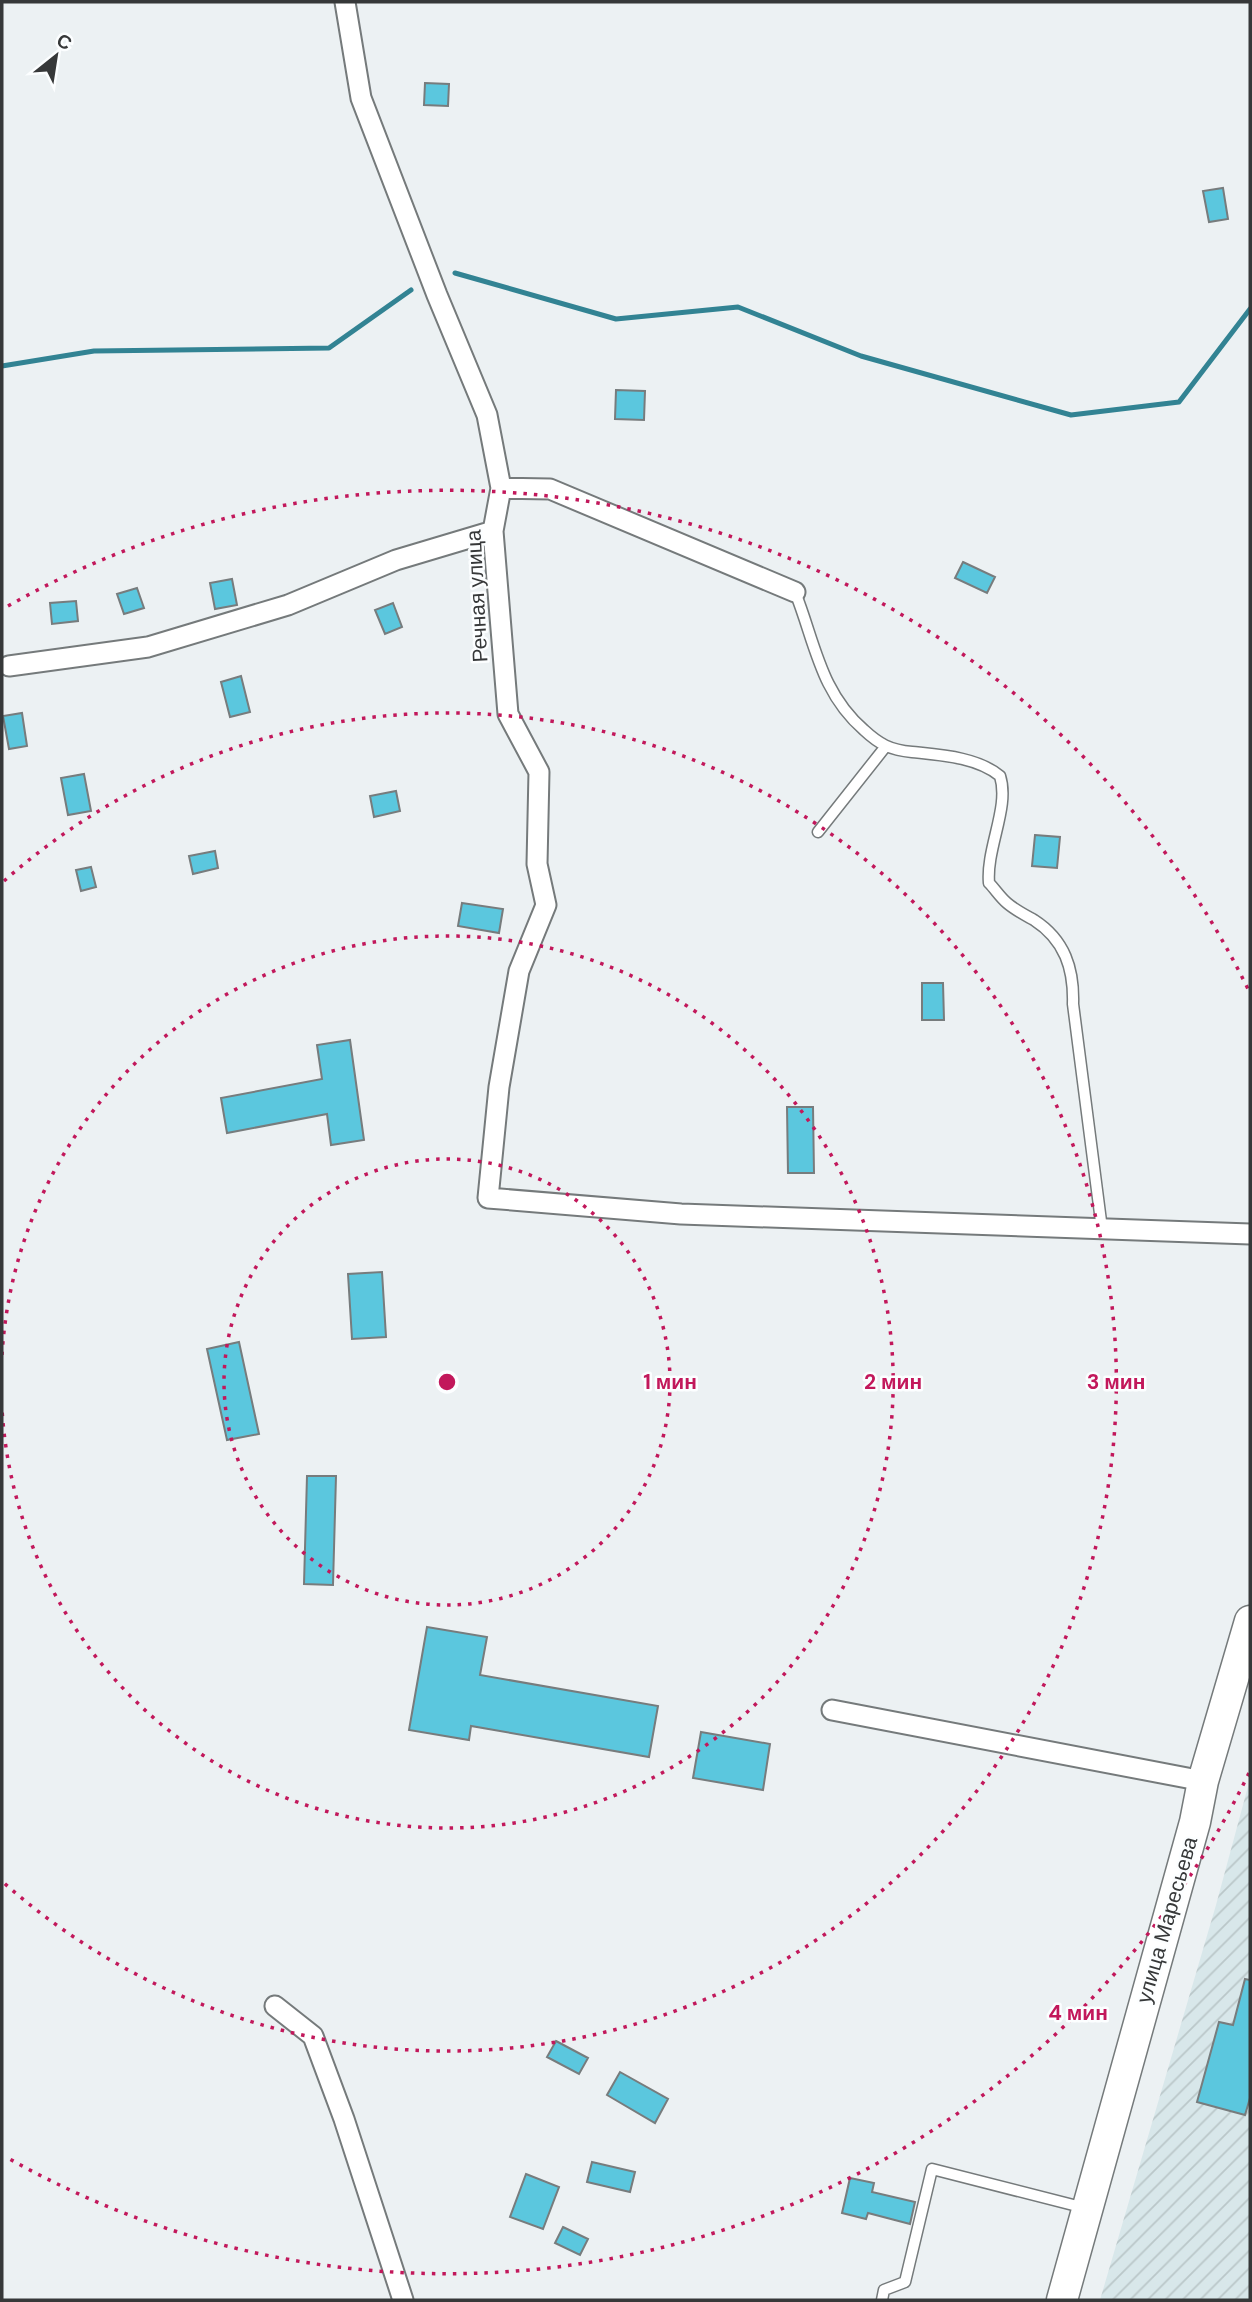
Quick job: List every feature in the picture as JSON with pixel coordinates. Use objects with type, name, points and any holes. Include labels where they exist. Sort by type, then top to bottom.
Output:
[{"type":"main road","name":"улица Маресьева","points":[[1062,2300],[1085,2208],[1195,1822],[1203,1781],[1244,1667],[1250,1621]]},
{"type":"street","name":"Речная улица","points":[[345,2],[361,98],[437,295],[487,415],[501,488],[493,531],[508,714],[539,772],[537,864],[546,905],[519,971],[499,1087],[488,1198],[681,1214],[1102,1229]]},
{"type":"street","points":[[501,488],[550,489],[794,592]]},
{"type":"street","points":[[9,666],[148,647],[288,605],[396,560],[493,531]]},
{"type":"street","points":[[1102,1229],[1250,1234]]},
{"type":"street","points":[[832,1710],[1203,1781]]},
{"type":"street","points":[[275,2006],[313,2036],[344,2119],[403,2300]]},
{"type":"lane","points":[[794,592],[833,696],[856,724],[881,745],[978,763],[1000,776],[1001,804],[988,858],[989,883],[1006,903],[1037,922],[1053,937],[1066,955],[1072,979],[1102,1229]]},
{"type":"lane","points":[[818,832],[886,746]]},
{"type":"lane","points":[[882,2300],[884,2290],[905,2281],[932,2169],[1085,2208]]},
{"type":"shaded area","points":[[1250,1779],[1250,2300],[1100,2300],[1216,1905]]},
{"type":"building","points":[[425,83],[449,84],[448,106],[424,105]]},
{"type":"building","points":[[1223,188],[1228,219],[1209,222],[1203,191]]},
{"type":"building","points":[[616,390],[645,391],[644,420],[615,419]]},
{"type":"building","points":[[963,562],[995,577],[987,593],[955,578]]},
{"type":"building","points":[[232,579],[237,605],[215,609],[210,583]]},
{"type":"building","points":[[137,588],[144,608],[124,614],[117,594]]},
{"type":"building","points":[[76,601],[78,621],[52,624],[50,603]]},
{"type":"building","points":[[393,603],[402,627],[385,634],[375,610]]},
{"type":"building","points":[[241,676],[250,712],[230,717],[221,682]]},
{"type":"building","points":[[22,713],[27,746],[9,749],[3,716]]},
{"type":"building","points":[[84,774],[91,811],[68,815],[61,778]]},
{"type":"building","points":[[396,791],[400,811],[374,817],[370,796]]},
{"type":"building","points":[[1035,835],[1060,837],[1057,868],[1032,866]]},
{"type":"building","points":[[215,851],[218,868],[193,874],[189,856]]},
{"type":"building","points":[[91,867],[96,887],[81,891],[76,870]]},
{"type":"building","points":[[462,903],[503,909],[499,933],[458,926]]},
{"type":"building","points":[[922,983],[943,983],[944,1020],[922,1020]]},
{"type":"building","points":[[350,1040],[364,1140],[331,1145],[327,1114],[227,1133],[221,1098],[322,1079],[317,1045]]},
{"type":"building","points":[[787,1107],[813,1107],[814,1173],[788,1173]]},
{"type":"building","points":[[382,1272],[386,1337],[352,1339],[348,1274]]},
{"type":"building","points":[[239,1342],[259,1434],[227,1440],[207,1349]]},
{"type":"building","points":[[307,1476],[336,1476],[333,1585],[304,1584]]},
{"type":"building","points":[[427,1627],[487,1637],[480,1675],[658,1706],[649,1757],[471,1726],[469,1740],[409,1730]]},
{"type":"building","points":[[701,1732],[770,1744],[763,1790],[693,1778]]},
{"type":"building","points":[[1245,1979],[1250,1980],[1250,2098],[1245,2115],[1197,2102],[1219,2022],[1233,2025]]},
{"type":"building","points":[[556,2041],[588,2058],[579,2074],[547,2057]]},
{"type":"building","points":[[620,2072],[668,2099],[655,2123],[607,2095]]},
{"type":"building","points":[[592,2162],[635,2172],[630,2192],[587,2182]]},
{"type":"building","points":[[526,2174],[559,2187],[543,2229],[510,2217]]},
{"type":"building","points":[[850,2178],[874,2183],[872,2192],[915,2202],[910,2224],[868,2213],[866,2219],[842,2213]]},
{"type":"building","points":[[563,2227],[588,2239],[580,2255],[555,2243]]},
{"type":"waterway","points":[[455,273],[616,319],[738,307],[861,356],[1071,415],[1179,402],[1250,309]]},
{"type":"waterway","points":[[2,366],[94,351],[329,348],[411,290]]}]
